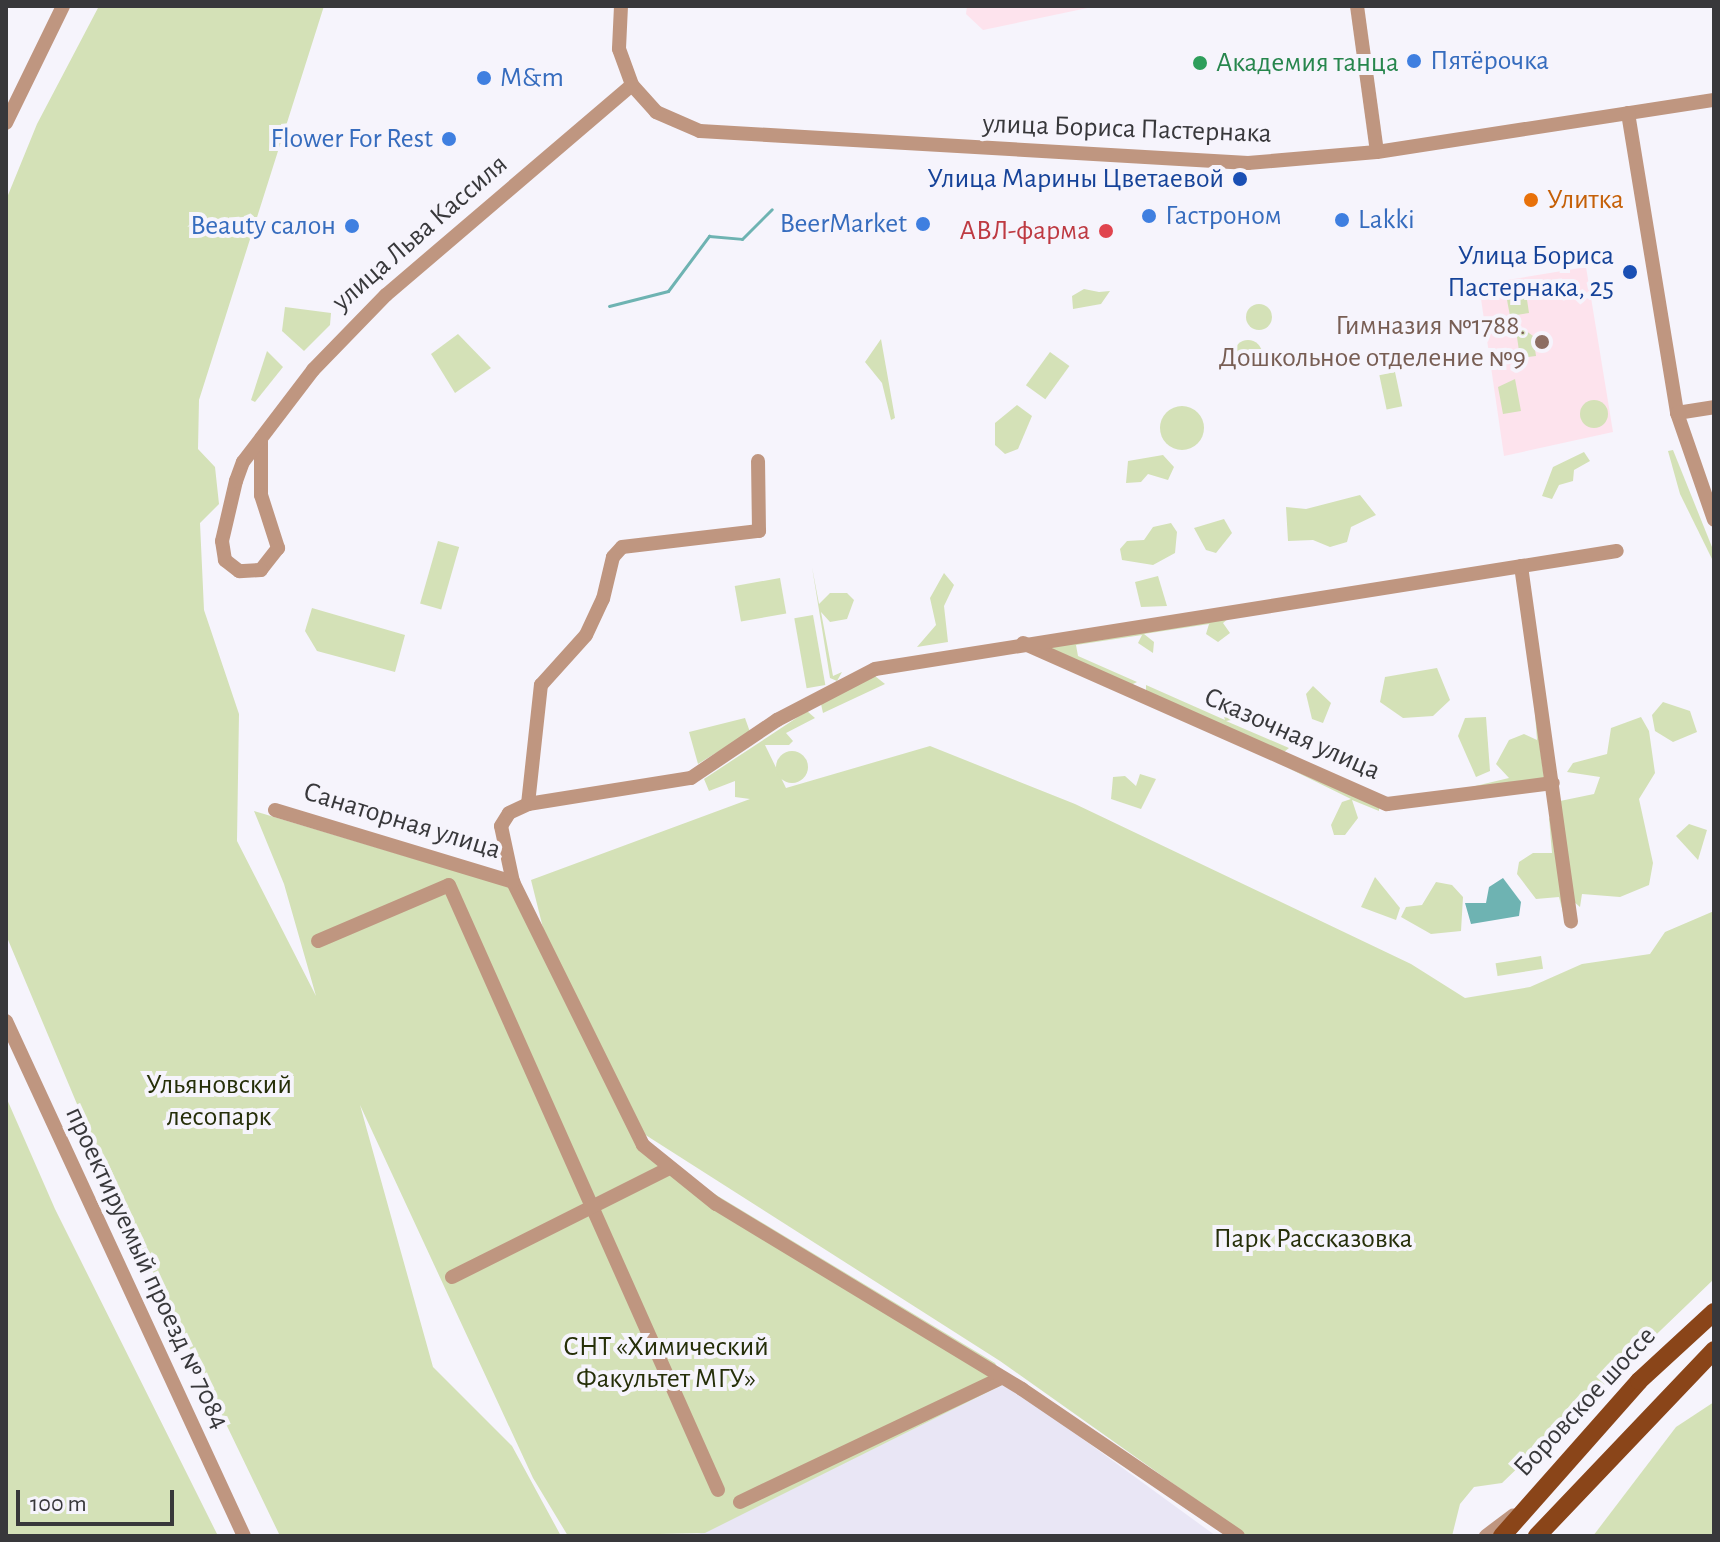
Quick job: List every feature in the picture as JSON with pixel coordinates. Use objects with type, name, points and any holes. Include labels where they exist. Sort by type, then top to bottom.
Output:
[{"type":"main road","name":"Боровское шоссе","points":[[1502,1536],[1639,1381],[1714,1312]]},
{"type":"main road","name":"Боровское шоссе","points":[[1537,1536],[1714,1350]]},
{"type":"street","points":[[6,123],[63,6]]},
{"type":"street","name":"улица Бориса Пастернака","points":[[621,6],[619,49],[632,85],[668,120],[700,131],[1198,162],[1377,152],[1714,100]]},
{"type":"street","points":[[1357,6],[1377,152]]},
{"type":"street","name":"улица Льва Кассиля","points":[[261,439],[261,495],[278,548],[261,570],[239,571],[225,560],[223,526],[243,462],[313,370],[372,308],[632,85]]},
{"type":"street","points":[[1628,113],[1677,413],[1714,520]]},
{"type":"street","points":[[1677,413],[1714,407]]},
{"type":"street","points":[[528,804],[541,685],[586,635],[613,557],[622,547],[759,531],[758,461]]},
{"type":"street","points":[[1238,1536],[1001,1378],[668,1169],[643,1145],[513,882],[501,826],[509,813],[528,804],[671,784],[691,778],[777,720],[864,673],[1023,643],[1617,551]]},
{"type":"street","points":[[1521,566],[1571,922]]},
{"type":"street","name":"Сказочная улица","points":[[1023,643],[1387,804],[1553,783]]},
{"type":"street","name":"Санаторная улица","points":[[275,810],[513,882]]},
{"type":"street","points":[[318,941],[449,885],[718,1490]]},
{"type":"street","name":"проектируемый проезд № 7084","points":[[6,1021],[244,1536]]},
{"type":"street","points":[[452,1277],[592,1211],[668,1169]]},
{"type":"street","points":[[740,1502],[1001,1378]]},
{"type":"street","points":[[1486,1536],[1526,1506]]},
{"type":"shaded area","points":[[967,6],[1097,6],[983,30],[966,14]]},
{"type":"shaded area","name":"Гимназия №1788. Дошкольное отделение №9","points":[[1586,267],[1613,432],[1504,456],[1480,292],[1489,283]]},
{"type":"shaded area","points":[[1006,1383],[1216,1536],[690,1536],[705,1532]]},
{"type":"green space","name":"Ульяновский лесопарк","points":[[99,6],[324,6],[199,400],[198,449],[215,467],[219,504],[200,523],[204,610],[239,714],[237,841],[316,996],[284,884],[254,811],[509,887],[645,1152],[995,1363],[1006,1383],[705,1533],[568,1536],[533,1478],[360,1105],[433,1367],[512,1446],[561,1536],[280,1536],[111,1185],[6,935],[6,200],[37,124]]},
{"type":"green space","points":[[1514,284],[1526,293],[1529,313],[1510,316],[1505,289]]},
{"type":"green space","points":[[1084,289],[1110,291],[1101,304],[1073,309],[1072,296]]},
{"type":"green space","points":[[1259,304],[1268,308],[1272,317],[1268,326],[1259,330],[1250,326],[1246,317],[1250,308]]},
{"type":"green space","points":[[285,307],[331,313],[330,325],[304,351],[282,331]]},
{"type":"green space","points":[[1515,323],[1533,336],[1536,356],[1520,358]]},
{"type":"green space","points":[[458,334],[491,368],[455,393],[431,354]]},
{"type":"green space","points":[[881,339],[895,418],[891,420],[882,383],[865,362]]},
{"type":"green space","points":[[1248,340],[1258,344],[1262,354],[1258,364],[1248,368],[1238,364],[1234,354],[1238,344]]},
{"type":"green space","points":[[267,351],[283,367],[255,402],[251,400]]},
{"type":"green space","points":[[1050,352],[1069,366],[1045,399],[1026,385]]},
{"type":"green space","points":[[1395,372],[1402,406],[1387,410],[1379,375]]},
{"type":"green space","points":[[1515,379],[1521,411],[1503,414],[1498,387]]},
{"type":"green space","points":[[1594,400],[1604,404],[1608,414],[1604,424],[1594,428],[1584,424],[1580,414],[1584,404]]},
{"type":"green space","points":[[1017,405],[1032,416],[1018,449],[1005,454],[995,445],[995,423]]},
{"type":"green space","points":[[1182,406],[1198,412],[1204,428],[1198,444],[1182,450],[1166,444],[1160,428],[1166,412]]},
{"type":"green space","points":[[1673,450],[1714,552],[1714,563],[1680,494],[1668,451]]},
{"type":"green space","points":[[1584,452],[1590,461],[1574,470],[1573,481],[1559,485],[1552,499],[1542,496],[1553,467]]},
{"type":"green space","points":[[1163,455],[1174,467],[1168,480],[1148,474],[1141,482],[1126,483],[1128,461]]},
{"type":"green space","points":[[1360,495],[1376,515],[1351,527],[1347,542],[1330,547],[1313,540],[1288,541],[1286,507],[1306,509]]},
{"type":"green space","points":[[1224,519],[1232,533],[1216,553],[1206,550],[1194,528]]},
{"type":"green space","points":[[1171,523],[1177,532],[1175,553],[1153,565],[1122,560],[1120,549],[1127,541],[1144,540],[1153,527]]},
{"type":"green space","points":[[438,541],[459,547],[441,610],[420,603]]},
{"type":"green space","points":[[812,567],[819,604],[830,593],[847,593],[854,600],[847,619],[830,622],[821,612],[833,676],[842,672],[837,681],[830,678]]},
{"type":"green space","points":[[944,573],[954,585],[944,606],[948,642],[917,647],[936,625],[930,598]]},
{"type":"green space","points":[[1158,576],[1167,606],[1141,607],[1135,582]]},
{"type":"green space","points":[[780,578],[786,613],[741,621],[735,586]]},
{"type":"green space","points":[[312,608],[405,635],[395,672],[317,651],[305,631]]},
{"type":"green space","points":[[813,615],[825,685],[807,688],[794,618]]},
{"type":"green space","points":[[1229,618],[1223,623],[1230,633],[1218,642],[1206,634],[1209,624],[1144,634],[1154,642],[1153,653],[1138,643],[1142,635],[1076,645],[1078,656],[1137,682],[1131,685],[1044,646]]},
{"type":"green space","points":[[1437,668],[1450,700],[1433,716],[1403,718],[1380,702],[1385,677]]},
{"type":"green space","points":[[875,676],[885,684],[823,713],[821,704]]},
{"type":"green space","points":[[1146,685],[1225,720],[1221,707],[1228,705],[1236,719],[1226,721],[1289,748],[1284,752],[1146,692]]},
{"type":"green space","points":[[1313,686],[1331,703],[1323,723],[1312,719],[1306,694]]},
{"type":"green space","points":[[1534,701],[1544,778],[1467,788],[1509,778],[1496,764],[1509,740],[1524,734],[1537,740]]},
{"type":"green space","points":[[1663,702],[1690,711],[1697,732],[1673,742],[1655,731],[1652,715]]},
{"type":"green space","name":"Парк Рассказовка","points":[[807,711],[815,718],[786,733],[793,741],[789,745],[765,745],[786,788],[930,746],[1075,804],[1411,964],[1465,998],[1530,987],[1582,964],[1650,954],[1665,932],[1714,911],[1714,1279],[1502,1483],[1474,1487],[1460,1504],[1452,1536],[1247,1536],[1000,1361],[644,1134],[545,936],[531,880],[750,799],[735,797],[735,781],[709,791],[704,779]]},
{"type":"green space","points":[[1486,717],[1490,771],[1476,777],[1458,736],[1465,718]]},
{"type":"green space","points":[[1641,717],[1649,731],[1655,773],[1639,799],[1653,863],[1649,885],[1620,897],[1582,894],[1580,907],[1573,901],[1560,801],[1594,794],[1600,777],[1567,772],[1573,763],[1607,754],[1611,728]]},
{"type":"green space","points":[[745,718],[750,732],[698,764],[689,732]]},
{"type":"green space","points":[[792,751],[803,756],[808,767],[803,778],[792,783],[781,778],[776,767],[781,756]]},
{"type":"green space","points":[[1286,767],[1379,807],[1379,811],[1352,800],[1358,818],[1345,835],[1334,835],[1331,825],[1342,802],[1351,799]]},
{"type":"green space","points":[[1140,774],[1156,779],[1141,809],[1111,799],[1113,777],[1125,776],[1136,786]]},
{"type":"green space","points":[[1549,818],[1566,924],[1559,897],[1536,899],[1517,874],[1519,862],[1533,853],[1552,853]]},
{"type":"green space","points":[[1689,824],[1707,830],[1698,860],[1676,836]]},
{"type":"green space","points":[[1375,877],[1400,908],[1396,920],[1361,907]]},
{"type":"green space","points":[[1436,882],[1452,885],[1463,897],[1461,931],[1431,934],[1401,917],[1406,907],[1422,905]]},
{"type":"green space","points":[[1541,956],[1543,969],[1498,976],[1496,963]]},
{"type":"green space","points":[[6,1097],[55,1209],[218,1536],[6,1536]]},
{"type":"green space","points":[[1714,1402],[1714,1536],[1593,1536],[1676,1427]]},
{"type":"water","points":[[1503,878],[1521,902],[1519,916],[1471,924],[1465,903],[1486,903],[1489,887]]},
{"type":"waterway","points":[[609,306],[668,291],[709,236],[742,239],[772,209]]},
{"type":"place","name":"Пятёрочка","points":[[1414,61]]},
{"type":"place","name":"Академия танца","points":[[1200,63]]},
{"type":"place","name":"M&m","points":[[484,78]]},
{"type":"place","name":"Flower For Rest","points":[[449,139]]},
{"type":"place","name":"Улица Марины Цветаевой","points":[[1240,179]]},
{"type":"place","name":"Улитка","points":[[1531,200]]},
{"type":"place","name":"Гастроном","points":[[1149,216]]},
{"type":"place","name":"Lakki","points":[[1342,220]]},
{"type":"place","name":"BeerMarket","points":[[923,224]]},
{"type":"place","name":"Beauty салон","points":[[352,226]]},
{"type":"place","name":"АВЛ-фарма","points":[[1106,231]]},
{"type":"place","name":"Улица Бориса Пастернака, 25","points":[[1630,272]]},
{"type":"place","name":"Гимназия №1788. Дошкольное отделение №9","points":[[1542,342]]},
{"type":"park label","name":"СНТ «Химический Факультет МГУ»","points":[[666,1363]]}]
